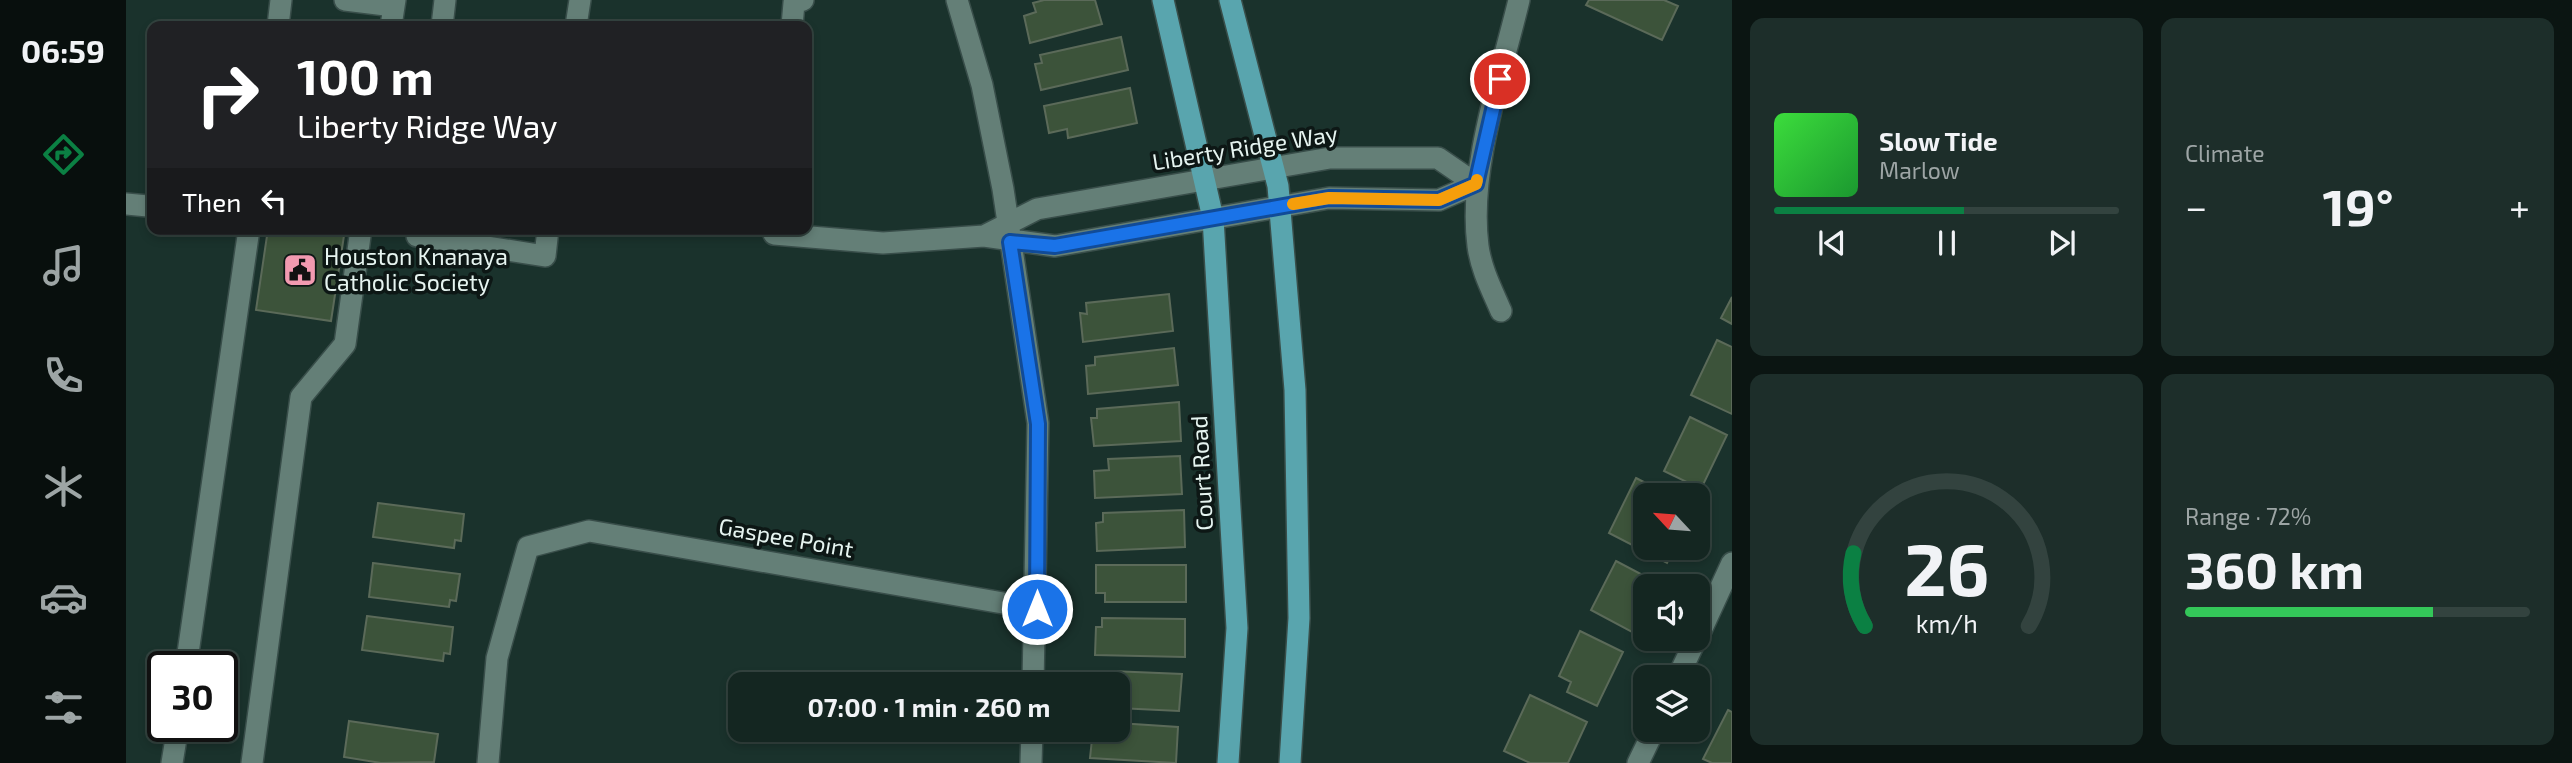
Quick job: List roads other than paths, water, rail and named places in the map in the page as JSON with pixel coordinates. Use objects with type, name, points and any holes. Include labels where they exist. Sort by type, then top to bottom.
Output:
[{"type":"main road","name":"Court Road","points":[[1163,0],[1213,218],[1237,628],[1228,763]]},
{"type":"main road","points":[[1230,0],[1277,187],[1295,390],[1299,618],[1290,763]]},
{"type":"street","points":[[279,21],[281,0]]},
{"type":"street","points":[[345,0],[393,11]]},
{"type":"street","points":[[443,21],[446,0]]},
{"type":"street","points":[[577,21],[580,0]]},
{"type":"street","points":[[957,0],[982,85],[1009,233],[1038,424],[1037,609],[1034,672]]},
{"type":"street","points":[[1501,311],[1485,276],[1478,246],[1476,184],[1519,0]]},
{"type":"street","points":[[793,21],[799,2]]},
{"type":"street","name":"Liberty Ridge Way","points":[[804,235],[883,243],[1009,233],[1055,246],[1213,218],[1330,158],[1438,158],[1476,184]]},
{"type":"street","name":"Liberty Ridge Way","points":[[1009,233],[1037,209],[1206,179],[1277,187],[1329,198],[1439,200],[1476,184]]},
{"type":"street","points":[[126,204],[147,206]]},
{"type":"street","points":[[188,651],[248,235]]},
{"type":"street","points":[[252,763],[301,397],[345,344],[360,235]]},
{"type":"street","points":[[417,235],[545,256],[547,235]]},
{"type":"street","name":"Gaspee Point","points":[[488,763],[497,658],[528,547],[589,531],[1037,609]]},
{"type":"street","points":[[1710,610],[1732,563]]},
{"type":"street","points":[[172,763],[175,742]]},
{"type":"street","points":[[1031,763],[1032,742]]},
{"type":"street","points":[[1638,763],[1648,742]]},
{"type":"place","name":"Houston Knanaya Catholic Society","points":[[300,270]]}]
